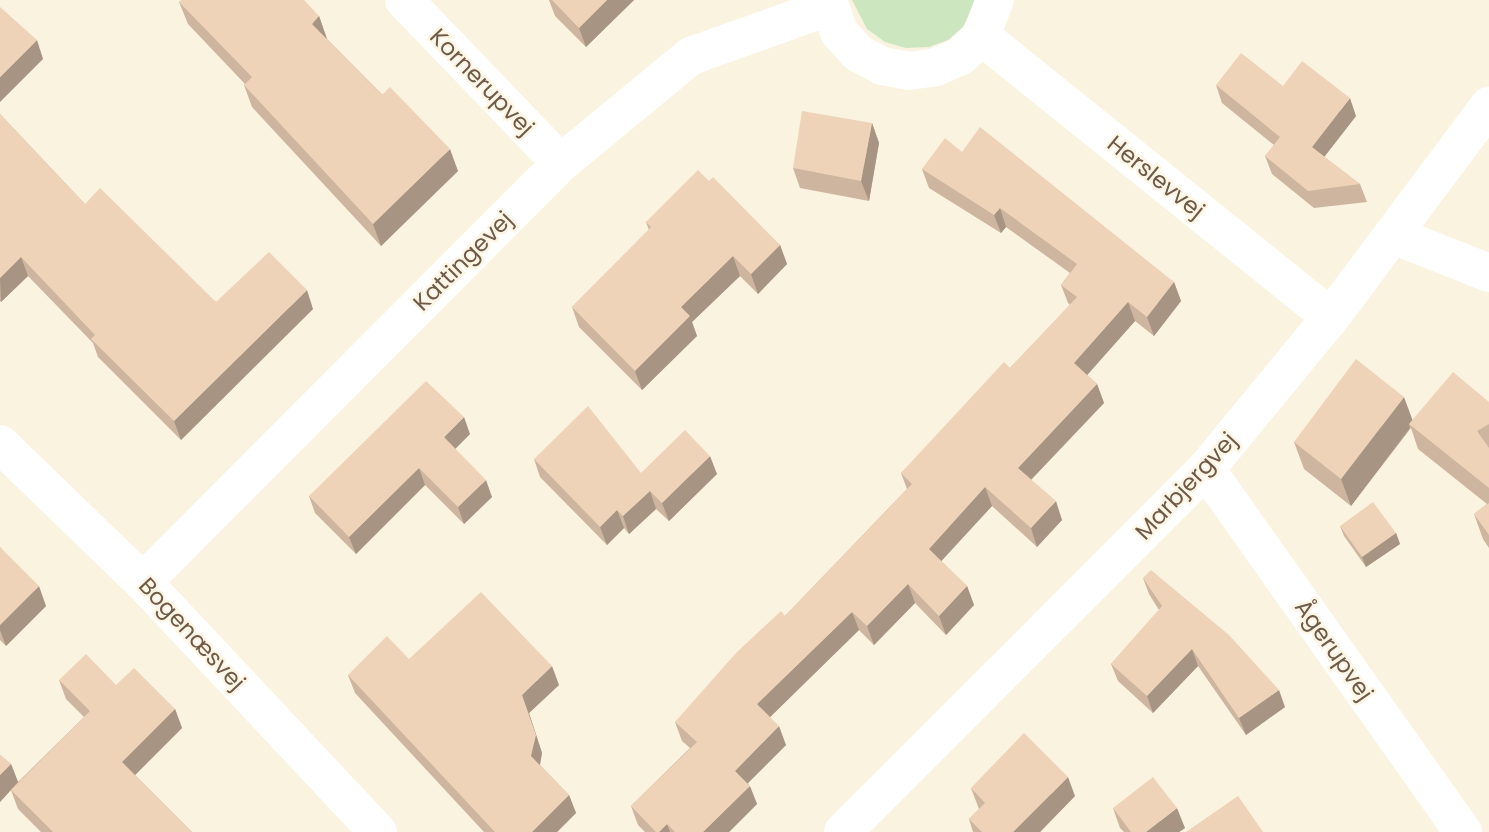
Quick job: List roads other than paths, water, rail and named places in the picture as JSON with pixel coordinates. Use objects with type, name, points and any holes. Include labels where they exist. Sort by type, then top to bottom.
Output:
[{"type":"street","name":"Kornerupvej","points":[[404,0],[561,163]]},
{"type":"street","points":[[828,4],[839,33],[858,53],[882,66],[909,71],[936,67],[961,56],[981,36],[995,0]]},
{"type":"street","name":"Kattingevej","points":[[143,582],[561,163],[691,56],[828,4]]},
{"type":"street","name":"Herslevvej","points":[[981,36],[1331,317]]},
{"type":"street","name":"Marbjergvej","points":[[844,832],[1206,469],[1331,317],[1489,106]]},
{"type":"street","points":[[1392,235],[1489,273]]},
{"type":"street","name":"Bogenæsvej","points":[[0,444],[143,582],[378,832]]},
{"type":"street","name":"Ågerupvej","points":[[1206,469],[1463,832]]}]
